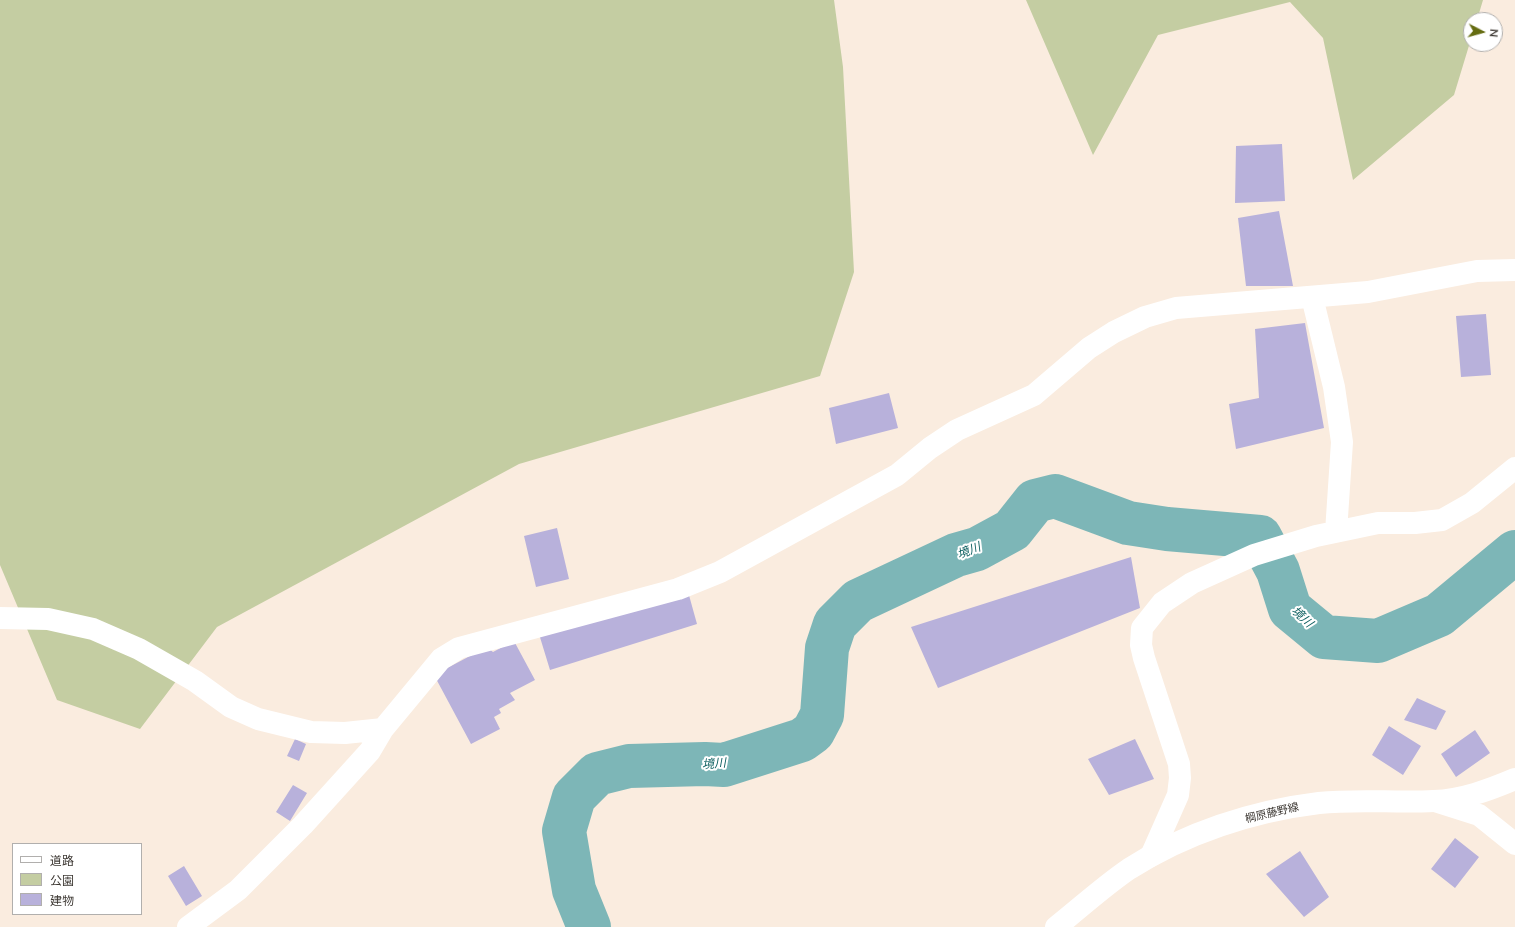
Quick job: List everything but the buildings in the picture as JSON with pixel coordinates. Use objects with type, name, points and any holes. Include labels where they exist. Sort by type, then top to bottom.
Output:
[{"type":"street","points":[[188,927],[238,890],[303,824],[370,751],[383,729],[441,659],[460,648],[678,589],[720,572],[897,475],[930,448],[957,430],[1034,396],[1089,348],[1114,332],[1145,317],[1176,308],[1312,298],[1368,292],[1477,271],[1515,270]]},
{"type":"street","points":[[1312,298],[1334,387],[1342,442],[1336,532]]},
{"type":"street","points":[[1151,856],[1178,795],[1180,778],[1179,764],[1141,645],[1142,628],[1162,603],[1192,583],[1254,555],[1289,543],[1378,523],[1415,523],[1442,520],[1472,503],[1515,468]]},
{"type":"street","points":[[0,618],[48,619],[93,629],[139,649],[195,681],[231,707],[258,718],[311,732],[345,733],[383,729]]},
{"type":"street","name":"棡原藤野線","points":[[1056,927],[1128,870],[1151,856],[1207,831],[1262,813],[1291,807],[1336,803],[1435,801],[1470,795],[1515,779]]},
{"type":"street","points":[[1435,801],[1479,815],[1515,844]]},
{"type":"green space","points":[[0,0],[834,0],[843,67],[854,272],[820,376],[519,464],[217,627],[140,729],[57,700],[0,565]]},
{"type":"green space","points":[[1026,0],[1483,0],[1479,12],[1463,12],[1463,52],[1467,52],[1454,95],[1353,180],[1323,38],[1290,2],[1158,35],[1093,155]]},
{"type":"waterway","name":"境川","points":[[589,927],[574,890],[564,831],[574,797],[597,774],[629,766],[724,765],[802,740],[813,732],[822,715],[827,648],[835,624],[858,601],[956,555],[977,549],[1012,530],[1035,501],[1055,496],[1128,523],[1167,529],[1260,537],[1278,571],[1290,609],[1324,637],[1378,641],[1439,615],[1515,552]]}]
